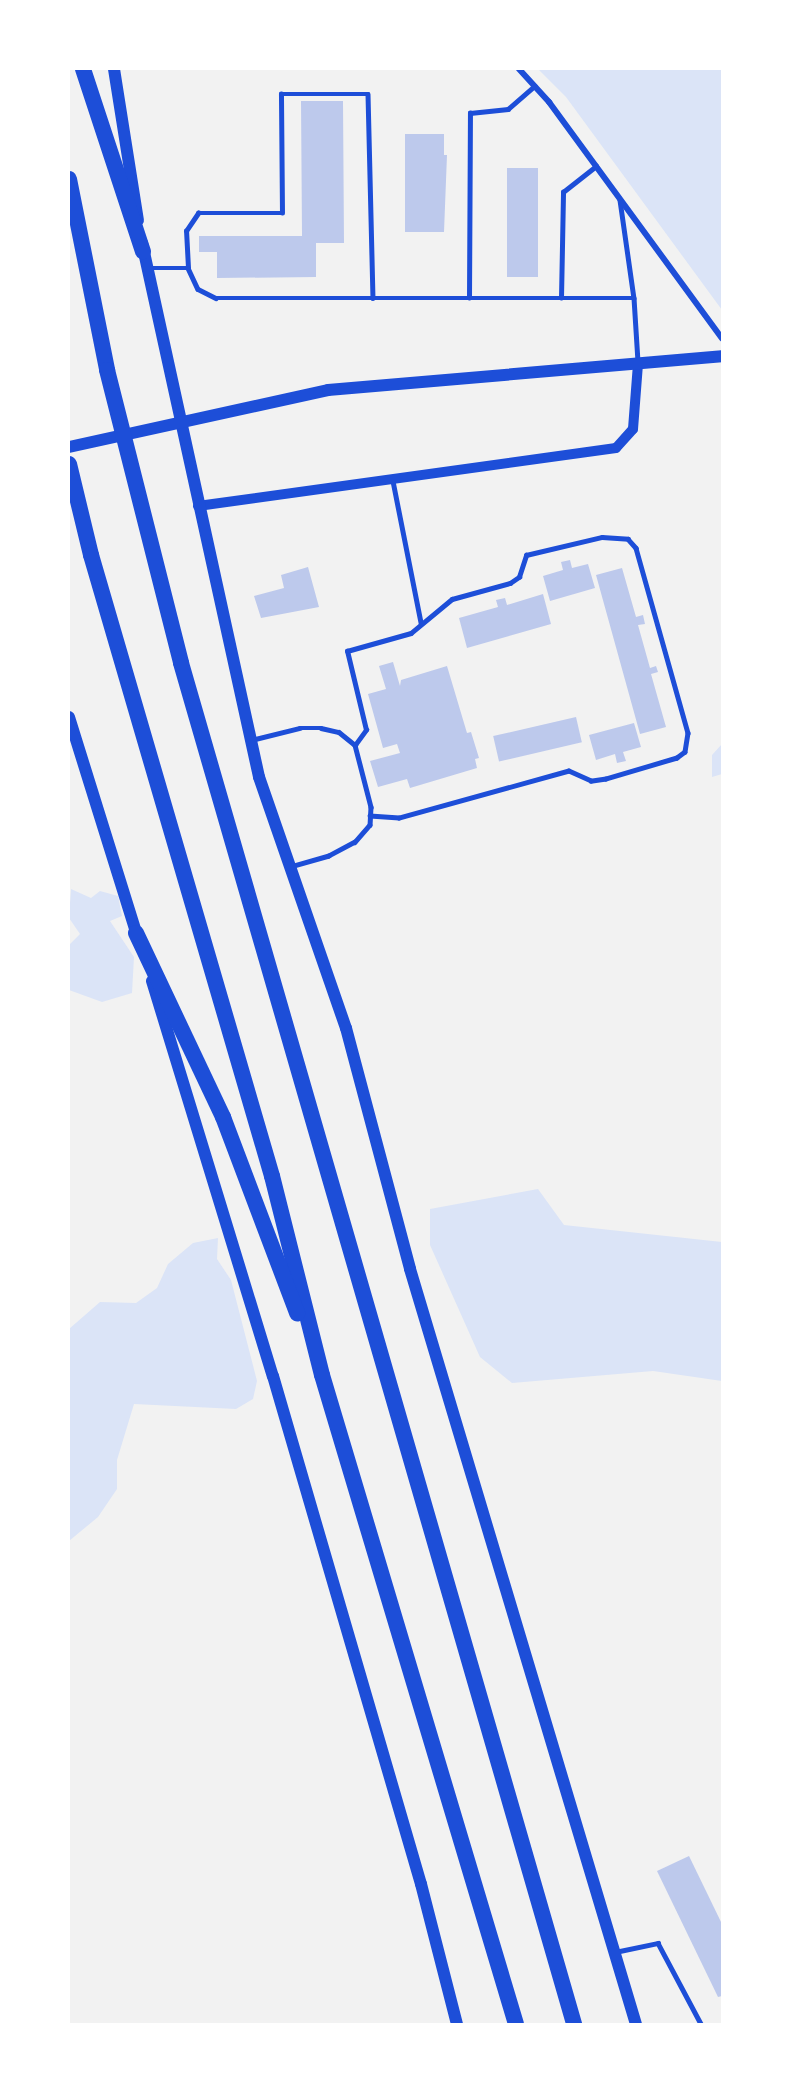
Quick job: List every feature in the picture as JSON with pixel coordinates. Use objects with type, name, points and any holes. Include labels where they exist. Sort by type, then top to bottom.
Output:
[{"type":"highway","points":[[83,69],[145,260]]},
{"type":"highway","points":[[69,179],[107,369],[181,663],[574,2024]]},
{"type":"highway","points":[[69,464],[91,555],[272,1176],[322,1375],[516,2024]]},
{"type":"highway","points":[[136,933],[159,975],[223,1118],[322,1375]]},
{"type":"main road","points":[[114,69],[145,260],[250,740],[345,1028],[410,1269],[612,1952],[636,2024]]},
{"type":"main road","points":[[69,447],[204,415],[328,390],[490,373],[638,364],[722,356]]},
{"type":"main road","points":[[69,717],[208,1155],[399,1807],[457,2024]]},
{"type":"street","points":[[519,69],[596,166],[722,338]]},
{"type":"street","points":[[198,506],[393,481],[616,448],[633,429],[638,364]]},
{"type":"lane","points":[[469,298],[470,113],[508,109],[534,86]]},
{"type":"lane","points":[[373,298],[368,94],[281,94],[282,213],[198,213],[186,231],[188,268],[198,289],[216,298],[373,298],[634,298]]},
{"type":"lane","points":[[561,298],[563,192],[596,166]]},
{"type":"lane","points":[[620,199],[634,298],[638,364]]},
{"type":"lane","points":[[145,260],[188,268]]},
{"type":"lane","points":[[393,481],[421,623]]},
{"type":"lane","points":[[355,745],[366,730],[347,651],[404,635],[452,599],[510,583],[519,577],[526,555],[602,537],[628,539],[641,564],[688,743],[677,758],[606,779],[591,781],[569,771],[399,818],[370,816]]},
{"type":"lane","points":[[250,740],[300,728],[321,728],[339,732],[355,745],[370,825],[355,842],[328,856],[290,867]]},
{"type":"lane","points":[[612,1952],[658,1943],[701,2024]]},
{"type":"shaded area","points":[[538,69],[722,69],[722,310],[566,97]]},
{"type":"shaded area","points":[[722,744],[722,774],[712,777],[712,755]]},
{"type":"shaded area","points":[[71,889],[91,898],[100,891],[118,896],[122,916],[110,921],[134,957],[132,993],[102,1002],[69,990],[69,945],[80,934],[69,918]]},
{"type":"shaded area","points":[[538,1189],[564,1225],[722,1242],[722,1381],[653,1371],[512,1383],[480,1357],[430,1245],[430,1209]]},
{"type":"shaded area","points":[[218,1238],[217,1259],[231,1280],[257,1381],[253,1399],[236,1409],[134,1404],[117,1460],[117,1489],[98,1517],[69,1541],[69,1329],[100,1302],[136,1303],[157,1288],[168,1264],[193,1243]]},
{"type":"building","points":[[301,101],[343,101],[344,243],[316,243],[316,277],[217,278],[217,252],[199,252],[199,236],[302,236]]},
{"type":"building","points":[[405,134],[444,134],[444,155],[447,155],[444,232],[405,232]]},
{"type":"building","points":[[507,168],[538,168],[538,277],[507,277]]},
{"type":"building","points":[[570,560],[572,568],[588,564],[595,588],[550,601],[543,576],[563,570],[561,562]]},
{"type":"building","points":[[308,567],[319,607],[261,618],[254,596],[284,588],[281,575]]},
{"type":"building","points":[[622,568],[636,617],[643,615],[645,624],[638,625],[650,668],[656,666],[658,672],[651,674],[666,727],[640,734],[596,575]]},
{"type":"building","points":[[543,594],[551,624],[467,648],[459,618],[498,607],[496,600],[505,598],[507,605]]},
{"type":"building","points":[[393,662],[400,686],[401,680],[447,666],[467,733],[471,732],[479,758],[475,759],[477,768],[410,788],[407,779],[378,787],[370,761],[400,753],[397,744],[383,748],[368,694],[386,689],[379,666]]},
{"type":"building","points":[[576,717],[582,742],[499,761],[493,736]]},
{"type":"building","points":[[634,723],[641,747],[623,752],[626,761],[617,763],[615,754],[596,760],[589,735]]},
{"type":"building","points":[[689,1856],[722,1924],[722,1996],[718,1997],[657,1871]]}]
